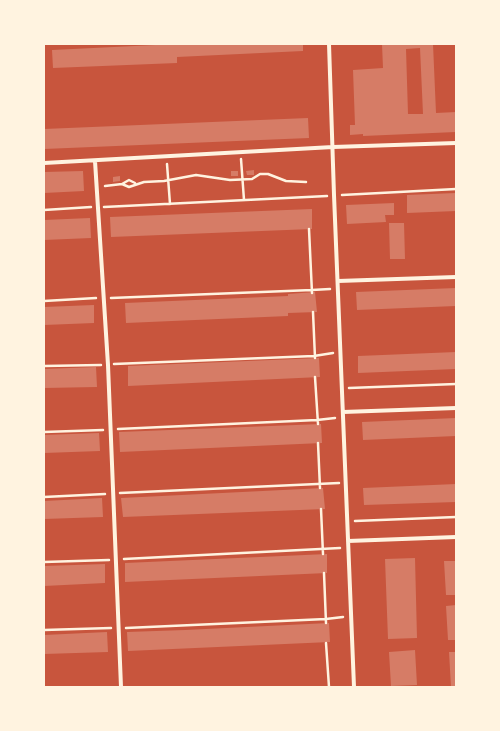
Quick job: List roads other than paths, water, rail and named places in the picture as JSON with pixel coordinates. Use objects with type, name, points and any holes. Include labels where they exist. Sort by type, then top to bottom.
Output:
[{"type":"street","points":[[329,44],[354,687]]},
{"type":"street","points":[[44,163],[333,147],[456,143]]},
{"type":"street","points":[[95,161],[108,365],[121,687]]},
{"type":"street","points":[[338,281],[456,277]]},
{"type":"street","points":[[343,414],[456,408]]},
{"type":"street","points":[[348,541],[456,537]]}]
